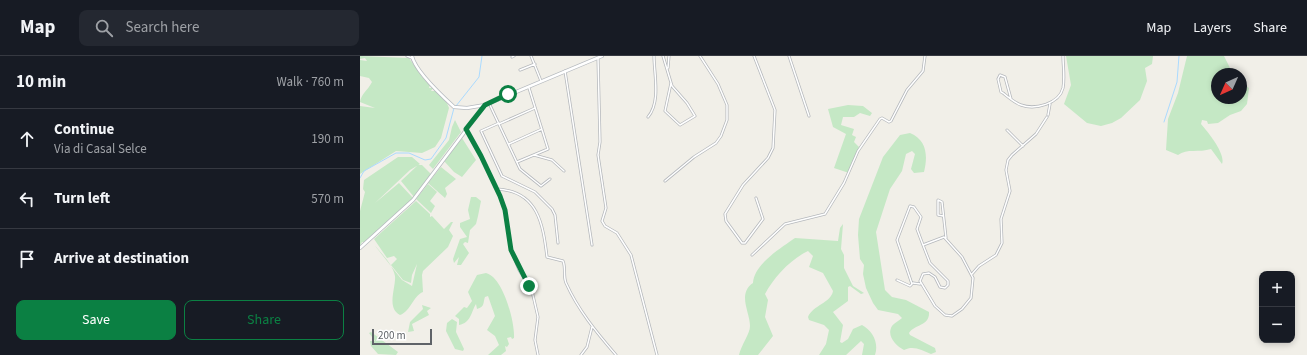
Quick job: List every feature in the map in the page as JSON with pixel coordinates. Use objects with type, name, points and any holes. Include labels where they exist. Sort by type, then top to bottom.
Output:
[{"type":"main road","points":[[412,57],[430,83],[451,104],[459,108],[485,105],[602,56]]},
{"type":"main road","points":[[360,248],[413,200],[485,105]]},
{"type":"street","points":[[407,56],[412,57]]},
{"type":"street","points":[[531,56],[541,81]]},
{"type":"street","points":[[648,117],[653,111],[655,101],[654,56]]},
{"type":"street","points":[[663,56],[671,83],[665,111],[680,125],[695,116],[688,104],[671,83]]},
{"type":"street","points":[[668,70],[670,56]]},
{"type":"street","points":[[665,181],[694,157],[716,143],[722,134],[727,120],[727,107],[718,84],[700,56]]},
{"type":"street","points":[[754,56],[775,110],[773,148],[768,158],[743,185],[725,214],[726,220],[742,243],[745,243],[763,219],[756,198]]},
{"type":"street","points":[[789,56],[809,116]]},
{"type":"street","points":[[752,254],[785,224],[825,214],[836,199],[847,178],[857,153],[880,119],[882,118],[889,122],[891,121],[907,90],[923,71],[925,56]]},
{"type":"street","points":[[1011,99],[1005,77],[1000,74],[998,79],[1001,91],[1011,99],[1024,106],[1050,104],[1059,96],[1063,88],[1062,56]]},
{"type":"street","points":[[596,58],[600,140],[598,155],[606,207],[602,221],[605,226],[617,233],[630,253],[657,355]]},
{"type":"street","points":[[520,70],[535,64]]},
{"type":"street","points":[[565,71],[592,245]]},
{"type":"street","points":[[517,162],[548,149],[528,86]]},
{"type":"street","points":[[489,103],[522,172],[541,186],[550,179]]},
{"type":"street","points":[[971,274],[979,266],[993,257],[1000,249],[1003,239],[1001,219],[1010,192],[1006,172],[1007,164],[1011,156],[1036,134],[1048,116],[1050,104]]},
{"type":"street","points":[[535,108],[481,131],[502,176],[535,192],[552,209],[555,216],[558,243]]},
{"type":"street","points":[[466,129],[497,189],[505,210],[511,250],[519,270],[532,291],[538,314],[535,340],[538,355]]},
{"type":"street","points":[[508,144],[542,129]]},
{"type":"street","points":[[1007,130],[1023,146]]},
{"type":"street","points":[[534,155],[552,160],[564,171]]},
{"type":"street","points":[[497,189],[523,197],[532,204],[543,227],[548,257],[563,261],[566,283],[592,327],[616,355]]},
{"type":"street","points":[[912,283],[897,241],[910,206],[914,207],[921,217],[917,229],[930,262],[949,283],[946,288],[941,288],[933,275],[928,272],[922,275],[920,284],[935,306],[945,315],[952,316],[963,308],[972,296],[973,283],[971,274],[962,257],[946,238],[942,202],[938,200],[938,215],[943,216]]},
{"type":"street","points":[[923,245],[946,238]]},
{"type":"street","points":[[897,280],[910,286],[912,283],[920,284]]},
{"type":"street","points":[[581,355],[588,347],[592,327]]},
{"type":"green space","points":[[360,56],[409,58],[422,77],[430,85],[429,88],[433,88],[431,91],[436,91],[447,103],[449,108],[441,138],[435,147],[422,153],[396,151],[360,174],[360,106],[375,108],[360,102],[372,82],[369,78],[360,76],[360,60],[367,61],[365,58],[360,59]]},
{"type":"green space","points":[[1066,56],[1153,56],[1152,64],[1145,68],[1147,81],[1140,100],[1121,118],[1112,123],[1101,126],[1087,123],[1064,104],[1071,85]]},
{"type":"green space","points":[[1187,56],[1224,56],[1230,68],[1211,68],[1211,104],[1247,104],[1241,111],[1230,115],[1218,123],[1208,124],[1207,121],[1202,120],[1201,124],[1219,149],[1223,160],[1222,164],[1211,149],[1189,151],[1178,155],[1166,150],[1168,119],[1178,93]]},
{"type":"green space","points":[[1247,86],[1249,88],[1247,104]]},
{"type":"green space","points":[[848,105],[863,106],[872,113],[870,116],[860,113],[854,117],[843,117],[841,125],[854,129],[852,135],[856,137],[854,142],[859,147],[849,173],[834,168],[846,134],[833,127],[828,109]]},
{"type":"green space","points":[[455,120],[461,132],[433,169],[429,165],[449,140]]},
{"type":"green space","points":[[910,133],[920,140],[925,149],[926,160],[924,172],[914,173],[911,169],[915,154],[912,151],[906,154],[902,171],[890,189],[876,232],[885,290],[892,297],[906,300],[929,312],[929,317],[927,320],[909,333],[910,335],[935,348],[936,352],[931,354],[914,348],[904,350],[893,340],[890,330],[894,324],[902,318],[898,314],[878,310],[873,303],[866,288],[863,274],[864,265],[860,259],[858,235],[859,219],[883,157],[900,135]]},
{"type":"green space","points":[[462,138],[476,160],[462,177],[454,172],[444,161]]},
{"type":"green space","points":[[398,157],[412,157],[420,164],[410,170],[375,203],[399,183],[413,198],[391,220],[364,242],[362,242],[360,246],[360,211],[365,192],[363,189],[364,180]]},
{"type":"green space","points":[[418,165],[422,165],[431,174],[414,197],[401,181]]},
{"type":"green space","points":[[441,167],[456,179],[445,188],[447,194],[445,198],[428,183]]},
{"type":"green space","points":[[428,184],[437,192],[430,201],[435,206],[431,213],[416,199]]},
{"type":"green space","points":[[471,197],[476,197],[481,201],[478,216],[476,224],[470,230],[468,243],[465,242],[463,244],[469,253],[461,265],[457,265],[459,257],[454,263],[453,259],[460,239],[467,237],[460,227],[460,223],[470,219],[468,210]]},
{"type":"green space","points":[[416,201],[430,214],[430,217],[432,216],[444,229],[451,222],[453,222],[449,230],[453,236],[448,247],[423,271],[423,292],[404,313],[400,315],[393,308],[395,276],[391,266],[402,280],[412,286],[417,264],[412,275],[411,283],[403,280],[391,265],[397,259],[394,256],[387,258],[374,239]]},
{"type":"green space","points":[[843,224],[841,249],[844,255],[844,268],[853,286],[864,293],[861,294],[850,286],[848,287],[848,301],[833,312],[843,325],[840,342],[842,343],[848,339],[853,329],[862,325],[872,334],[876,342],[875,355],[862,355],[864,344],[861,341],[846,355],[819,355],[826,344],[829,330],[824,325],[809,320],[808,317],[810,313],[832,295],[833,291],[823,273],[809,267],[813,256],[808,251],[795,259],[784,269],[773,281],[765,294],[768,300],[765,317],[773,336],[758,355],[739,355],[750,326],[745,298],[746,292],[748,287],[753,283],[758,269],[769,257],[795,238],[838,241],[840,228]]},
{"type":"green space","points":[[486,273],[492,276],[503,291],[510,311],[514,331],[514,338],[507,338],[509,344],[507,347],[505,346],[506,351],[501,355],[488,355],[499,345],[495,336],[487,330],[495,316],[488,296],[485,297],[481,307],[477,309],[476,304],[470,317],[463,324],[459,325],[459,319],[455,316],[464,307],[467,308],[472,301],[468,292],[477,275]]},
{"type":"green space","points":[[422,305],[431,308],[427,311],[429,315],[412,324],[414,331],[408,332],[410,322],[423,309]]},
{"type":"green space","points":[[452,319],[457,322],[456,332],[464,349],[463,351],[455,349],[446,331],[447,323]]},
{"type":"green space","points":[[371,332],[398,352],[396,355],[378,354],[371,346],[370,341],[375,341],[369,333]]},
{"type":"waterway","points":[[456,106],[479,77],[482,56]]},
{"type":"waterway","points":[[1164,122],[1177,82],[1179,56]]},
{"type":"waterway","points":[[360,178],[364,171],[396,153],[409,153],[425,160],[431,159],[446,138],[454,108]]},
{"type":"route","points":[[508,94],[485,105],[466,129],[481,156],[503,203],[511,250],[519,270],[529,286]]}]
